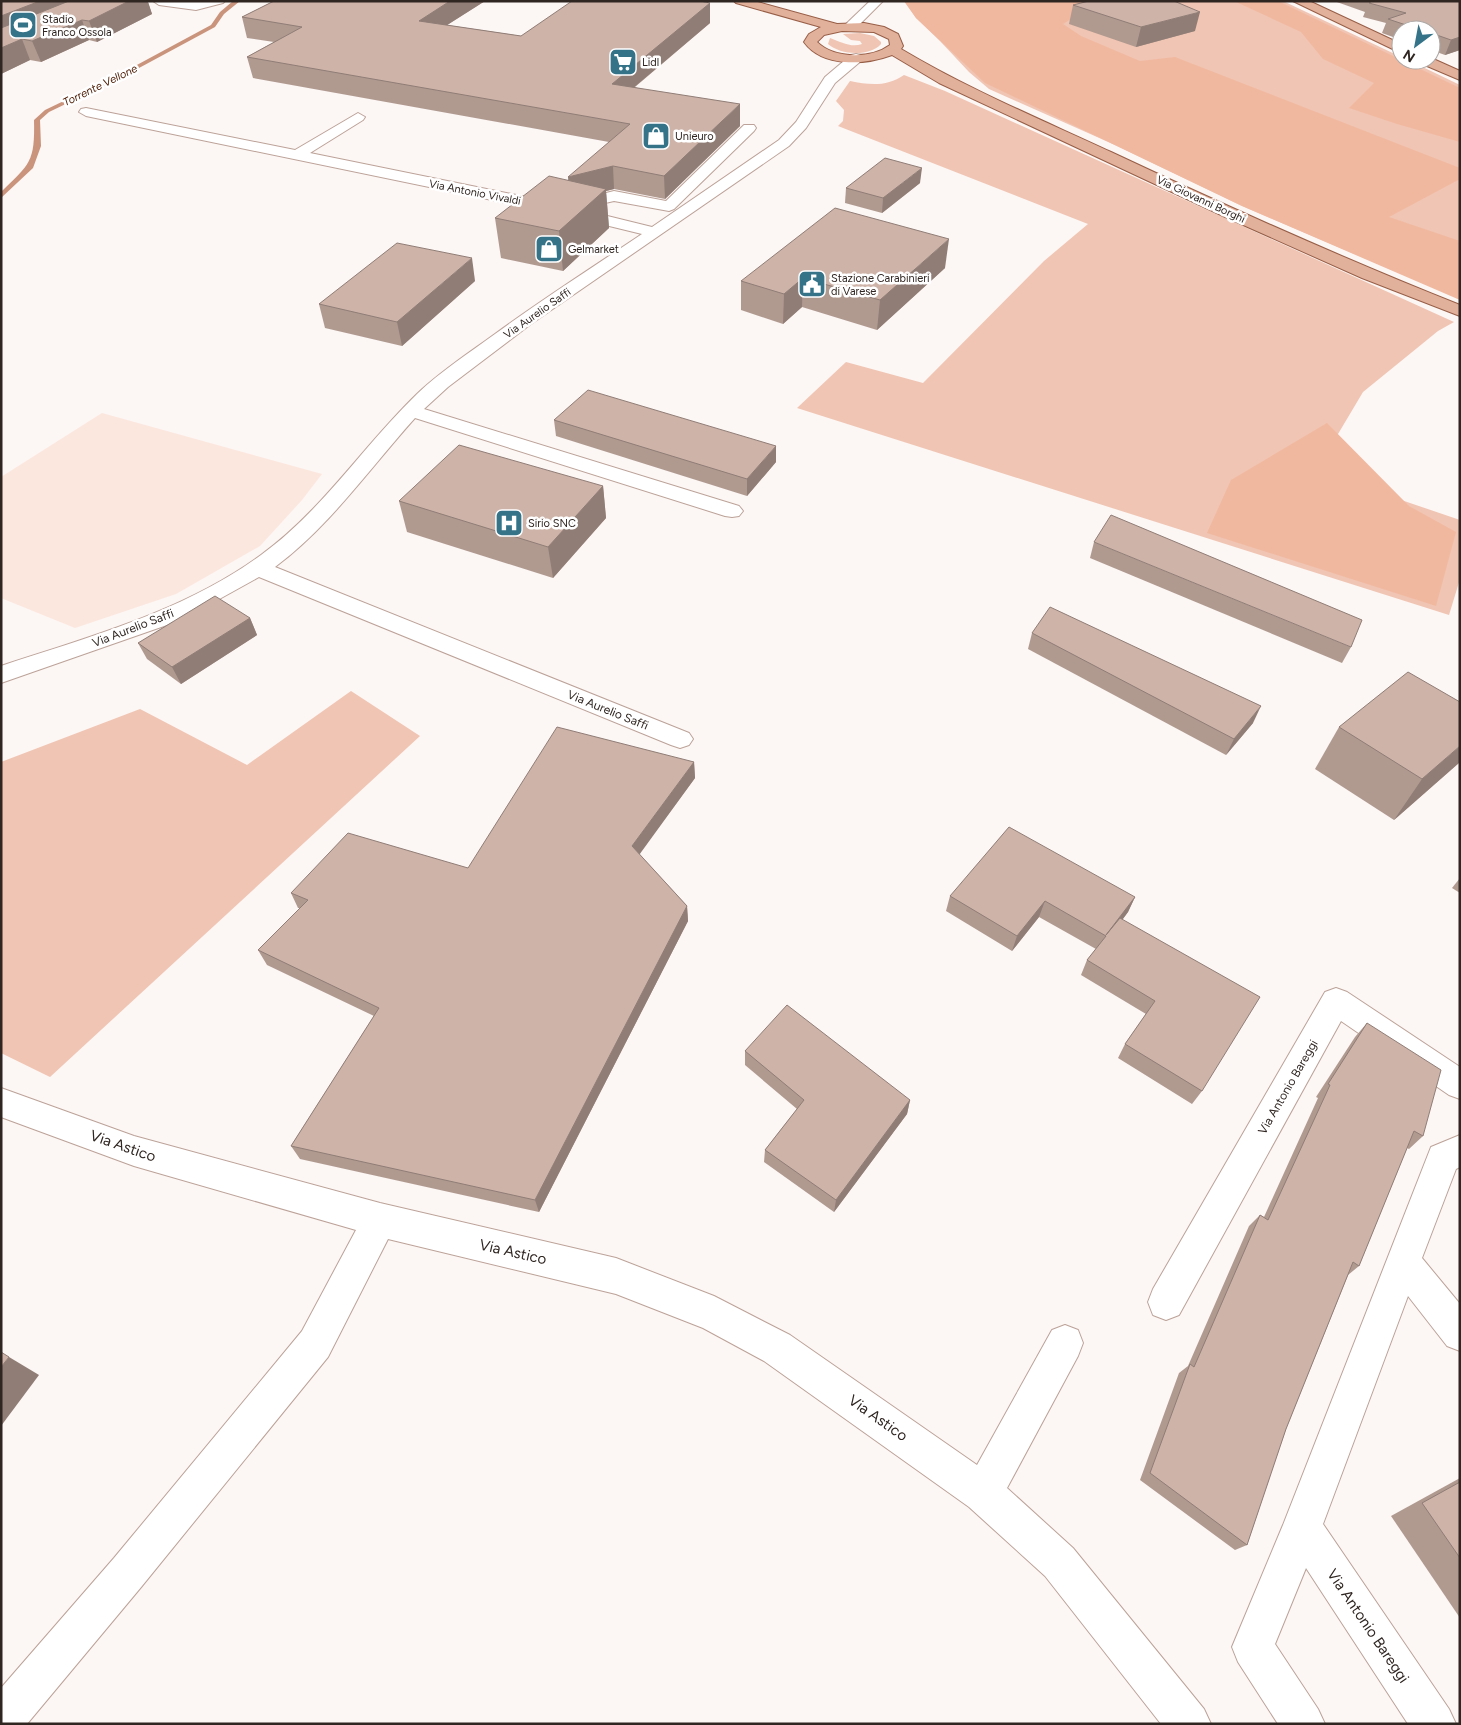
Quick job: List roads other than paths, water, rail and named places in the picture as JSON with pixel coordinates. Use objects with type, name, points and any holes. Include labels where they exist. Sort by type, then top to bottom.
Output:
[{"type":"main road","points":[[740,1],[844,27],[876,29],[893,36],[897,41],[897,46],[893,50],[862,58]]},
{"type":"main road","points":[[1299,1],[1391,44]]},
{"type":"main road","points":[[756,6],[805,33],[818,33],[844,27]]},
{"type":"main road","points":[[805,33],[810,42],[819,51]]},
{"type":"main road","name":"Via Giovanni Borghi","points":[[893,50],[944,80],[1238,216],[1368,274],[1460,311]]},
{"type":"main road","name":"Via Giovanni Borghi","points":[[819,51],[842,57],[862,58],[944,80]]},
{"type":"main road","points":[[1441,67],[1460,76]]},
{"type":"street","points":[[159,1],[196,6],[219,1]]},
{"type":"street","points":[[844,27],[877,1]]},
{"type":"street","points":[[876,29],[877,1]]},
{"type":"street","points":[[819,51],[830,80]]},
{"type":"street","name":"Via Aurelio Saffi","points":[[1,675],[180,610],[258,568],[288,546],[321,515],[411,411],[438,385],[793,135],[830,80],[862,58]]},
{"type":"street","name":"Via Antonio Vivaldi","points":[[86,112],[560,209],[654,232]]},
{"type":"street","points":[[296,156],[358,117]]},
{"type":"street","points":[[560,209],[614,196],[669,206],[749,128]]},
{"type":"street","points":[[710,166],[742,172]]},
{"type":"street","points":[[411,411],[732,511]]},
{"type":"street","name":"Via Aurelio Saffi","points":[[258,568],[680,739]]},
{"type":"street","name":"Via Antonio Bareggi","points":[[1166,1302],[1336,1001],[1460,1085]]},
{"type":"street","name":"Via Astico","points":[[1,1102],[134,1151],[380,1220],[616,1276],[714,1314],[777,1348],[983,1493],[1059,1562],[1189,1724]]},
{"type":"street","points":[[1303,1724],[1253,1647],[1302,1528],[1444,1158],[1460,1150]]},
{"type":"street","points":[[1,1720],[128,1572],[315,1344],[380,1220]]},
{"type":"street","points":[[1404,1263],[1460,1333]]},
{"type":"street","points":[[983,1493],[1065,1343]]},
{"type":"street","name":"Via Antonio Bareggi","points":[[1302,1528],[1434,1724]]},
{"type":"waterway","name":"Torrente Vellone","points":[[1,196],[30,168],[38,146],[37,120],[47,111],[124,74],[213,26],[222,13],[237,1]]},
{"type":"place","name":"Stadio Franco Ossola","points":[[23,25]]},
{"type":"place","name":"Lidl","points":[[623,62]]},
{"type":"place","name":"Unieuro","points":[[656,136]]},
{"type":"place","name":"Gelmarket","points":[[549,249]]},
{"type":"place","name":"Stazione Carabinieri di Varese","points":[[812,284]]},
{"type":"place","name":"Sirio SNC","points":[[509,523]]}]
